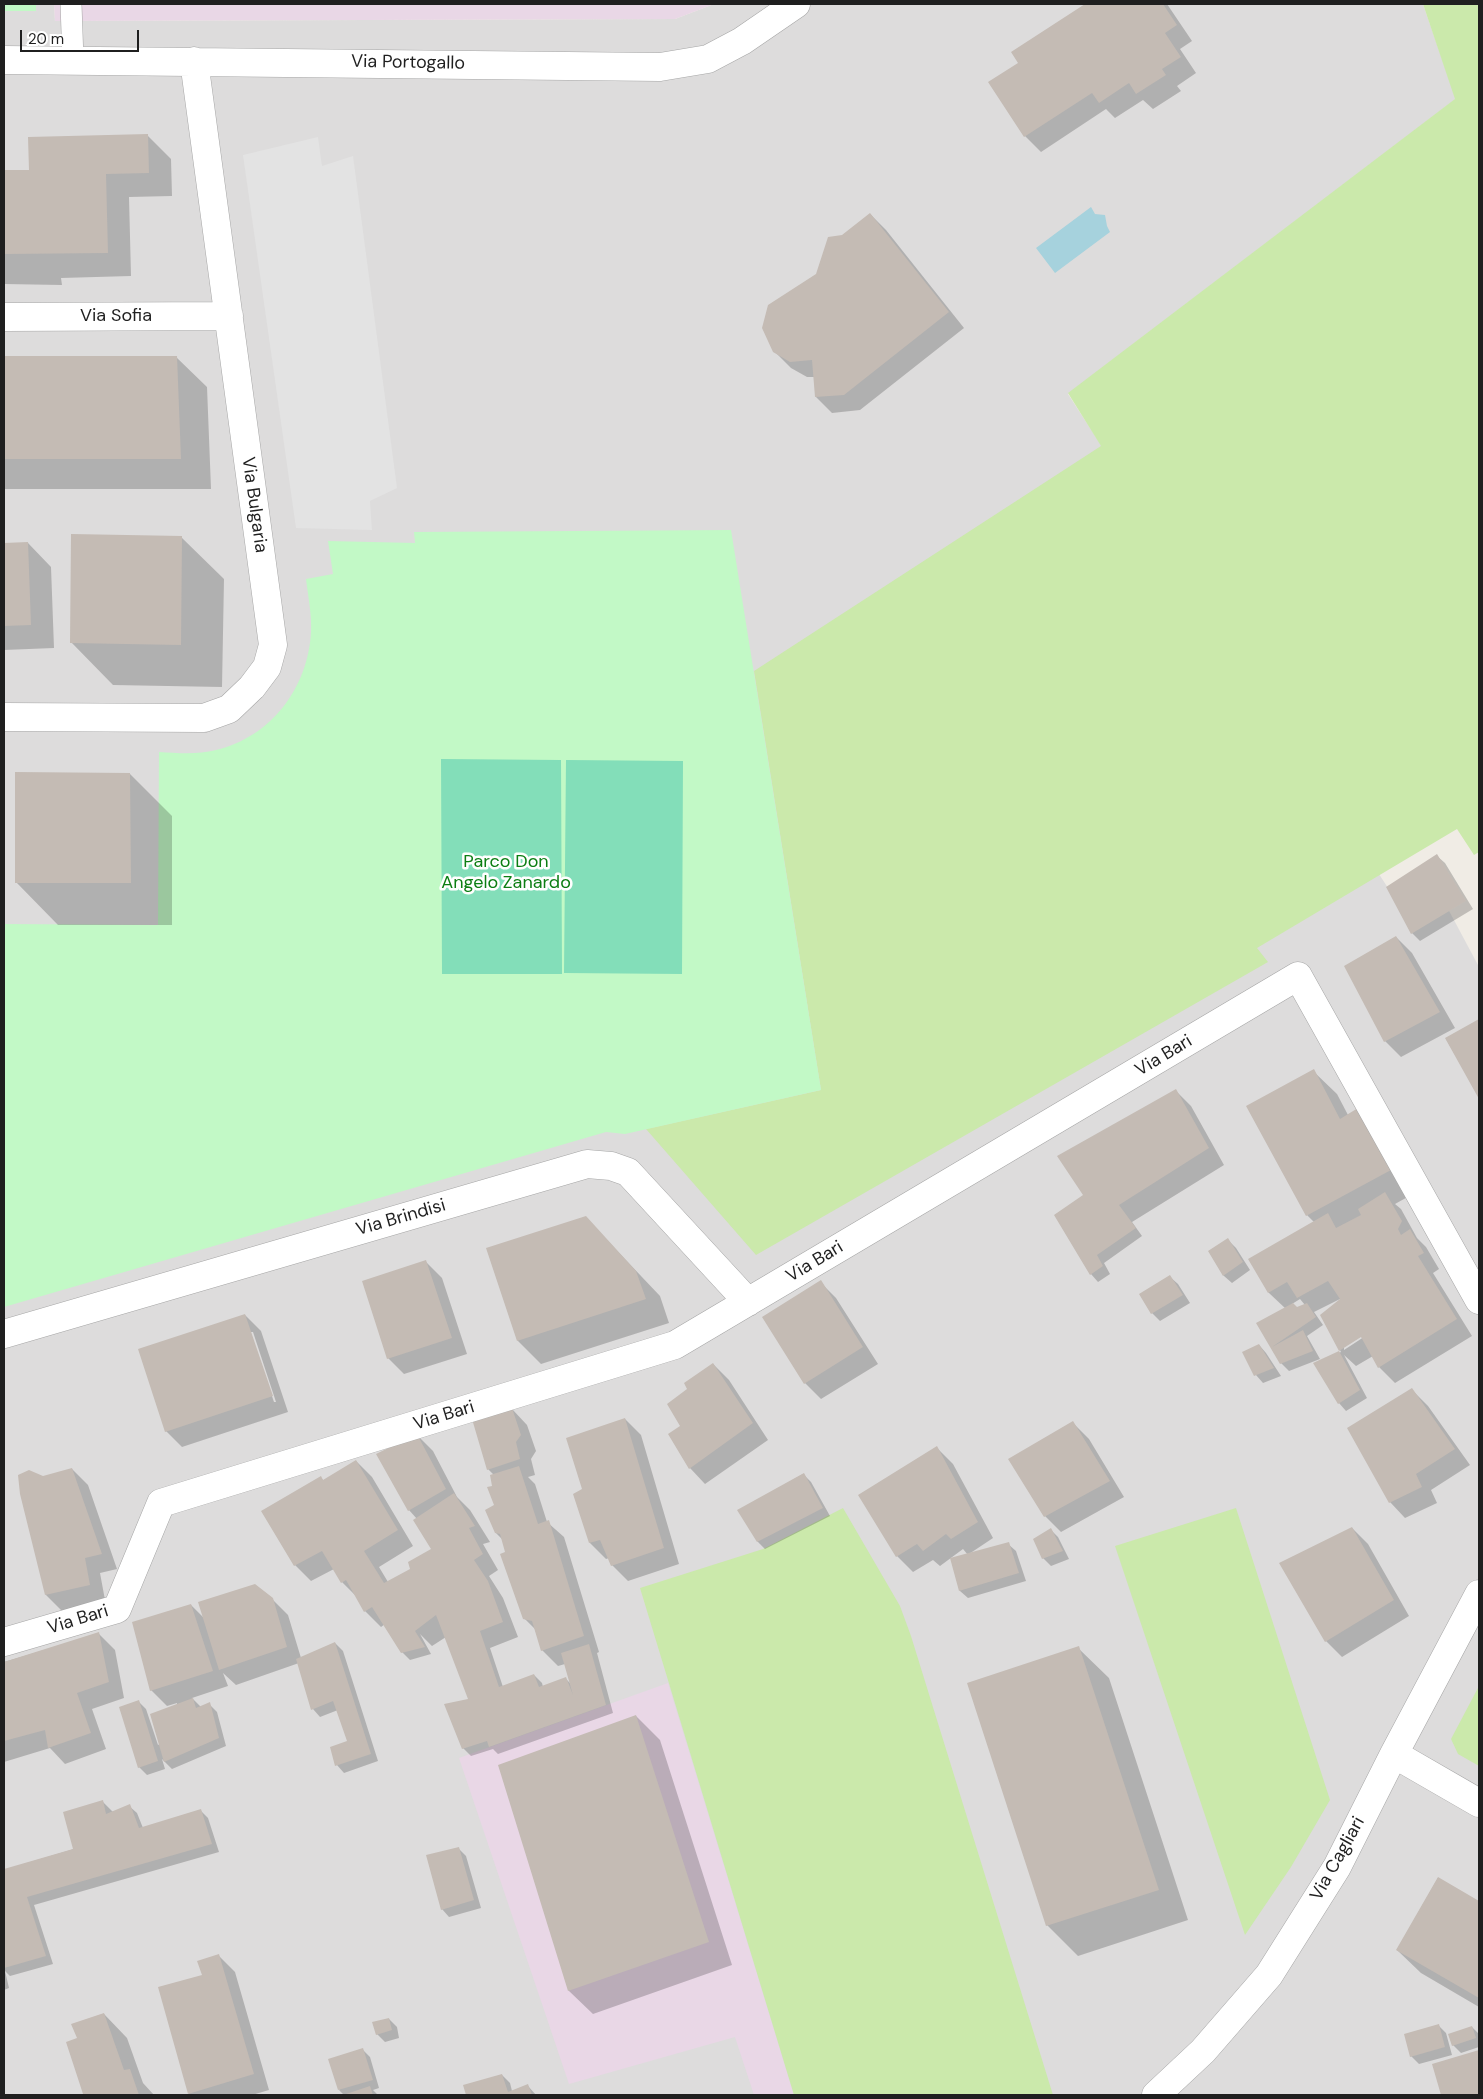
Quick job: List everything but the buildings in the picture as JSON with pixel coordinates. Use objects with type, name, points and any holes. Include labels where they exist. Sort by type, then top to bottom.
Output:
[{"type":"street","name":"Via Portogallo","points":[[4,60],[660,67],[708,58],[742,41],[796,4]]},
{"type":"street","name":"Via Bulgaria","points":[[4,717],[204,718],[230,709],[252,688],[267,667],[273,645],[194,61]]},
{"type":"street","name":"Via Sofia","points":[[4,317],[229,316]]},
{"type":"street","name":"Via Bari","points":[[4,1642],[117,1609],[161,1503],[675,1345],[1298,976],[1479,1300]]},
{"type":"street","name":"Via Brindisi","points":[[4,1334],[587,1164],[612,1166],[628,1172],[748,1302]]},
{"type":"street","name":"Via Cagliari","points":[[1156,2095],[1203,2051],[1269,1975],[1337,1867],[1394,1754],[1479,1594]]},
{"type":"street","points":[[1394,1754],[1479,1803]]},
{"type":"lane","points":[[71,4],[73,60]]},
{"type":"shaded area","points":[[4,4],[54,4],[55,21],[675,19],[714,4],[1423,4],[1456,99],[1068,394],[1412,925],[1447,907],[1479,967],[1479,2095],[4,2095]]},
{"type":"shaded area","points":[[54,4],[714,4],[675,19],[55,21]]},
{"type":"shaded area","points":[[318,137],[322,166],[353,156],[397,488],[370,501],[372,530],[296,528],[243,155]]},
{"type":"shaded area","points":[[668,1683],[794,2095],[754,2095],[735,2037],[569,2084],[459,1758]]},
{"type":"green space","points":[[4,4],[36,4],[36,11],[4,11]]},
{"type":"green space","points":[[1423,4],[1479,4],[1479,852],[1474,855],[1457,829],[1257,948],[1268,962],[756,1255],[646,1129],[821,1090],[754,671],[1101,446],[1068,393],[1455,99]]},
{"type":"green space","name":"Parco Don Angelo Zanardo","points":[[731,530],[821,1090],[625,1134],[606,1132],[4,1307],[4,924],[158,925],[159,752],[202,753],[236,743],[254,734],[283,707],[294,691],[303,672],[308,653],[311,626],[306,579],[333,574],[328,541],[415,543],[414,532]]},
{"type":"green space","points":[[441,759],[561,760],[562,974],[442,974]]},
{"type":"green space","points":[[566,760],[683,761],[682,974],[564,973]]},
{"type":"green space","points":[[843,1508],[900,1606],[911,1636],[1053,2095],[794,2095],[640,1588],[763,1549]]},
{"type":"green space","points":[[1236,1508],[1330,1800],[1291,1867],[1245,1935],[1115,1546]]},
{"type":"green space","points":[[1479,1686],[1479,1766],[1458,1754],[1451,1739]]},
{"type":"water","points":[[1091,207],[1095,214],[1105,215],[1110,232],[1055,273],[1036,248]]}]
